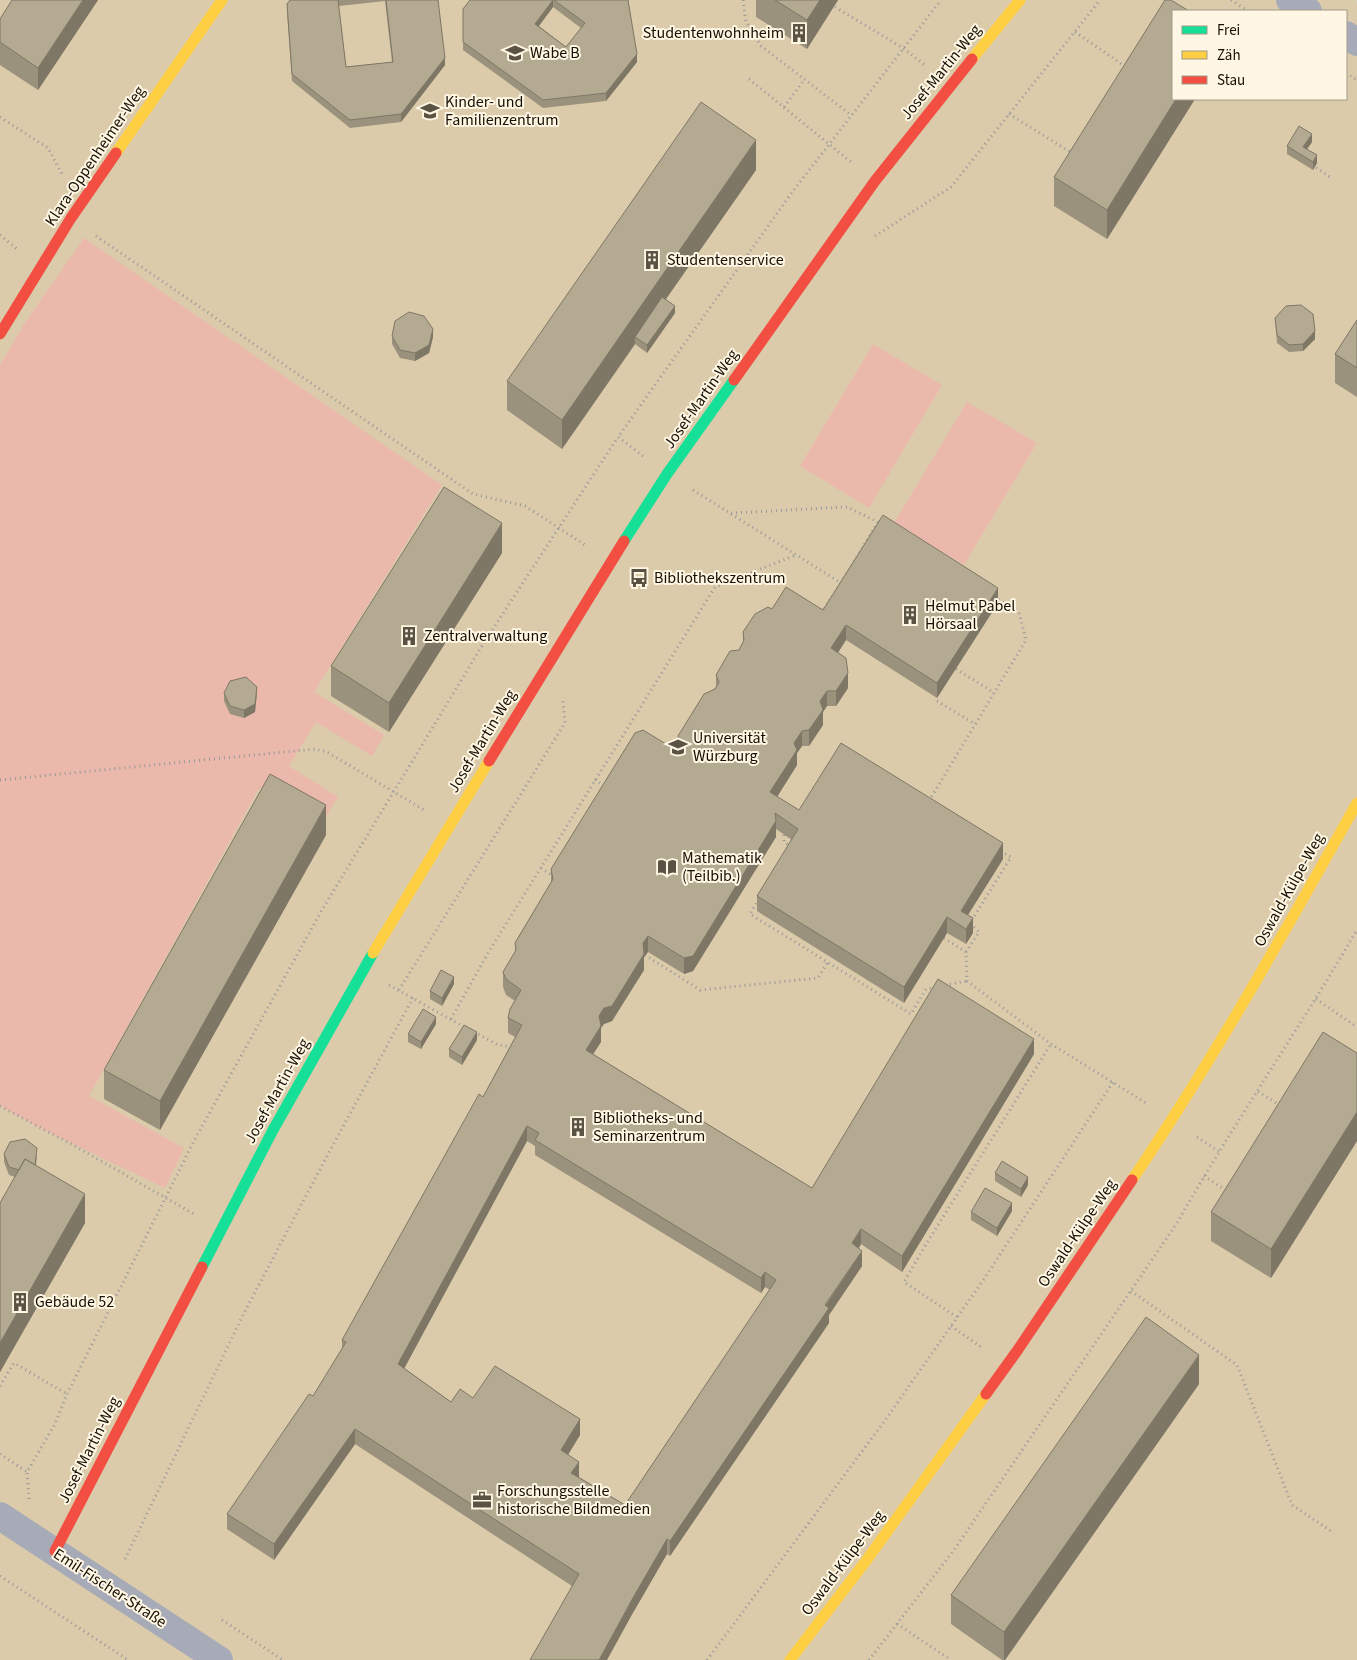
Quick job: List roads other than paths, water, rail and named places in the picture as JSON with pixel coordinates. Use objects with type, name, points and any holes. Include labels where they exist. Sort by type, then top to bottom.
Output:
[{"type":"street","name":"Klara-Oppenheimer-Weg","points":[[0,334],[70,218],[222,0]]},
{"type":"street","name":"Josef-Martin-Weg","points":[[54,1551],[273,1130],[383,935],[610,562],[667,474],[876,181],[950,85],[1020,0]]},
{"type":"street","points":[[1290,0],[1306,10]]},
{"type":"street","name":"Oswald-Külpe-Weg","points":[[790,1660],[866,1561],[1017,1351],[1172,1121],[1258,978],[1357,803]]},
{"type":"street","name":"Emil-Fischer-Straße","points":[[0,1516],[219,1660]]},
{"type":"place","name":"Studentenwohnheim","points":[[799,33]]},
{"type":"place","name":"Wabe B","points":[[515,53]]},
{"type":"place","name":"Kinder- und Familienzentrum","points":[[430,111]]},
{"type":"place","name":"Studentenservice","points":[[652,260]]},
{"type":"place","name":"Bibliothekszentrum","points":[[639,578]]},
{"type":"place","name":"Helmut Pabel Hörsaal","points":[[910,615]]},
{"type":"place","name":"Zentralverwaltung","points":[[409,636]]},
{"type":"place","name":"Universität Würzburg","points":[[678,747]]},
{"type":"place","name":"Mathematik (Teilbib.)","points":[[667,867]]},
{"type":"place","name":"Bibliotheks- und Seminarzentrum","points":[[578,1127]]},
{"type":"place","name":"Gebäude 52","points":[[20,1302]]},
{"type":"place","name":"Forschungsstelle historische Bildmedien","points":[[482,1500]]}]
